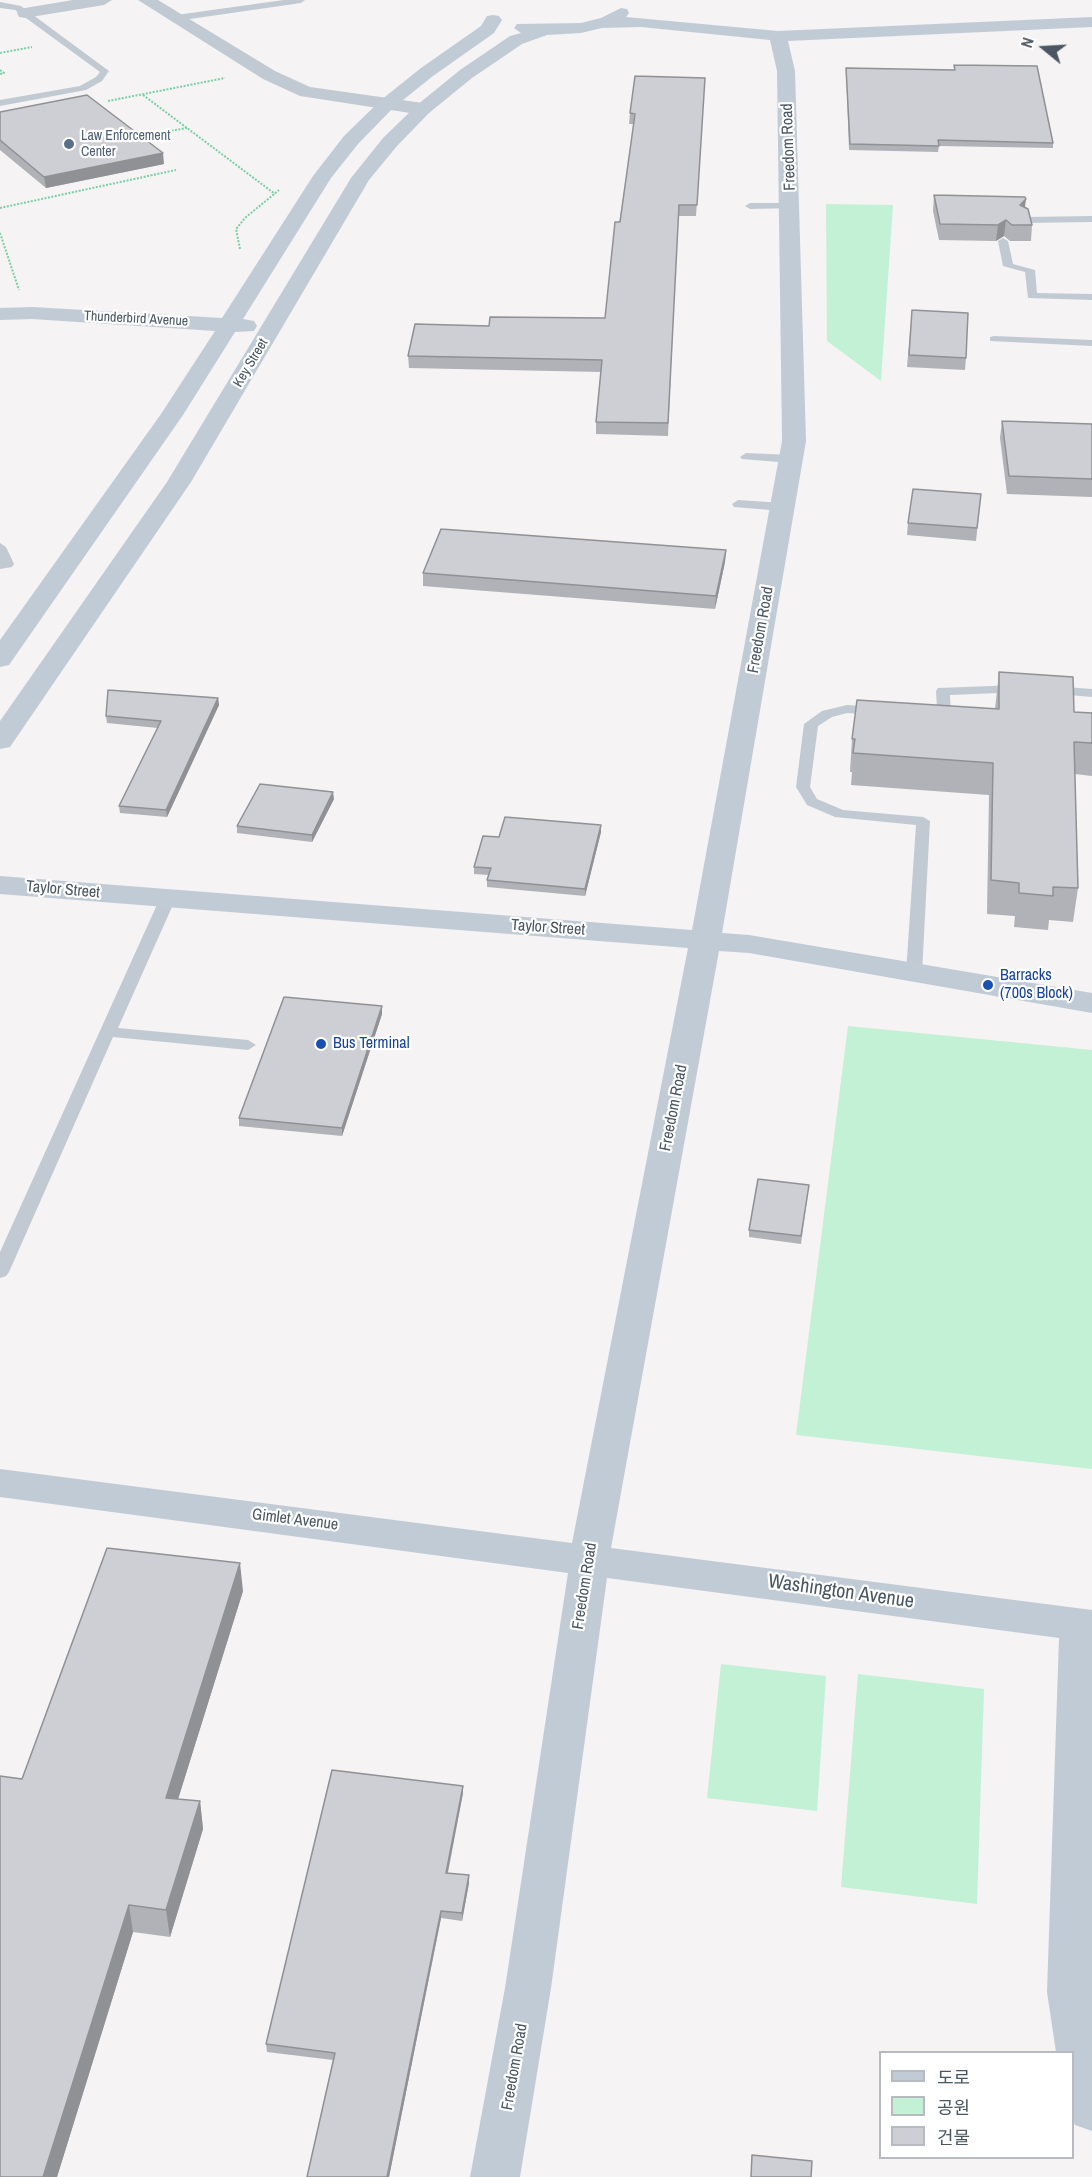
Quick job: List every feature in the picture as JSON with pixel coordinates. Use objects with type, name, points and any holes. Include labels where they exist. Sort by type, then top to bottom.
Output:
[{"type":"street","points":[[24,13],[104,0]]},
{"type":"street","points":[[146,0],[263,71],[306,93],[423,109]]},
{"type":"street","points":[[0,659],[172,416],[323,176],[351,140],[387,104],[427,72],[488,29],[486,14],[516,27],[545,30],[581,28],[613,19],[621,6],[641,22]]},
{"type":"street","points":[[601,23],[641,22],[778,36],[1092,22]]},
{"type":"street","name":"Key Street","points":[[0,741],[179,482],[361,178],[390,142],[423,109],[466,74],[516,40],[545,30]]},
{"type":"street","name":"Freedom Road","points":[[495,2177],[528,1988],[589,1558],[705,941],[794,441],[786,71],[778,36]]},
{"type":"street","name":"Thunderbird Avenue","points":[[0,314],[33,313],[272,328]]},
{"type":"street","name":"Taylor Street","points":[[1,887],[750,944],[1092,1003]]},
{"type":"street","name":"Gimlet Avenue","points":[[0,1483],[589,1558]]},
{"type":"street","name":"Washington Avenue","points":[[589,1558],[1086,1625]]},
{"type":"street","points":[[1086,1625],[1070,1992],[1085,2086],[1092,2109]]},
{"type":"lane","points":[[176,18],[301,0]]},
{"type":"lane","points":[[0,5],[18,8],[105,70],[99,79],[83,88],[0,103]]},
{"type":"lane","points":[[750,206],[790,206]]},
{"type":"lane","points":[[1025,220],[1092,219]]},
{"type":"lane","points":[[1003,241],[1008,266],[1030,270],[1032,296],[1092,297]]},
{"type":"lane","points":[[994,339],[1092,343]]},
{"type":"lane","points":[[747,457],[791,459]]},
{"type":"lane","points":[[738,504],[783,507]]},
{"type":"lane","points":[[0,547],[8,564],[0,565]]},
{"type":"lane","points":[[911,712],[944,714],[944,691],[1033,689],[1092,693]]},
{"type":"lane","points":[[890,711],[847,709],[827,714],[812,724],[803,787],[812,802],[840,814],[923,821],[914,973]]},
{"type":"lane","points":[[0,1272],[168,898]]},
{"type":"lane","points":[[108,1032],[248,1045]]},
{"type":"path","points":[[0,53],[33,47],[27,42]]},
{"type":"path","points":[[103,102],[263,71]]},
{"type":"path","points":[[142,94],[275,194]]},
{"type":"path","points":[[130,138],[187,128]]},
{"type":"path","points":[[0,208],[177,170]]},
{"type":"path","points":[[0,233],[20,294]]},
{"type":"green space","points":[[826,204],[893,205],[881,381],[827,341]]},
{"type":"green space","points":[[848,1026],[1092,1050],[1092,1469],[796,1435]]},
{"type":"green space","points":[[721,1664],[826,1676],[817,1811],[707,1798]]},
{"type":"green space","points":[[858,1674],[984,1689],[977,1904],[841,1887]]},
{"type":"building","points":[[954,65],[1037,66],[1053,143],[938,140],[939,146],[850,144],[846,68],[955,70]]},
{"type":"building","points":[[635,76],[705,78],[697,205],[679,205],[668,423],[596,422],[602,360],[408,356],[415,324],[489,326],[490,317],[605,318],[615,222],[620,222],[635,114],[630,113]]},
{"type":"building","name":"Law Enforcement Center","points":[[87,95],[163,153],[44,177],[0,140],[0,112]]},
{"type":"building","points":[[934,195],[1025,197],[1026,199],[1020,205],[1028,209],[1032,225],[1012,225],[1006,220],[998,225],[940,224]]},
{"type":"building","points":[[912,310],[968,313],[966,358],[909,355]]},
{"type":"building","points":[[1002,421],[1092,424],[1092,479],[1009,476]]},
{"type":"building","points":[[913,489],[981,494],[977,528],[908,523]]},
{"type":"building","points":[[441,529],[726,550],[716,596],[423,573]]},
{"type":"building","points":[[999,672],[1073,677],[1074,712],[1092,713],[1092,743],[1074,742],[1078,888],[1053,887],[1053,896],[1019,893],[1019,883],[991,880],[993,763],[853,753],[855,739],[852,739],[857,700],[999,709]]},
{"type":"building","points":[[108,690],[218,698],[166,810],[119,806],[161,721],[106,716]]},
{"type":"building","points":[[260,784],[333,792],[312,835],[237,826]]},
{"type":"building","points":[[505,817],[601,825],[585,889],[487,880],[491,868],[474,867],[483,836],[499,837]]},
{"type":"building","name":"Bus Terminal","points":[[284,997],[382,1006],[342,1128],[239,1118]]},
{"type":"building","points":[[758,1179],[809,1185],[801,1236],[749,1230]]},
{"type":"building","points":[[107,1548],[240,1563],[166,1798],[200,1801],[166,1910],[129,1905],[43,2177],[0,2177],[0,1776],[22,1779]]},
{"type":"building","points":[[332,1770],[463,1786],[446,1873],[469,1875],[462,1913],[441,1911],[387,2177],[307,2177],[335,2053],[266,2044]]},
{"type":"building","points":[[752,2155],[812,2161],[811,2177],[751,2177]]},
{"type":"place","name":"Law Enforcement Center","points":[[69,144]]},
{"type":"place","name":"Barracks (700s Block)","points":[[988,985]]},
{"type":"place","name":"Bus Terminal","points":[[321,1044]]}]
